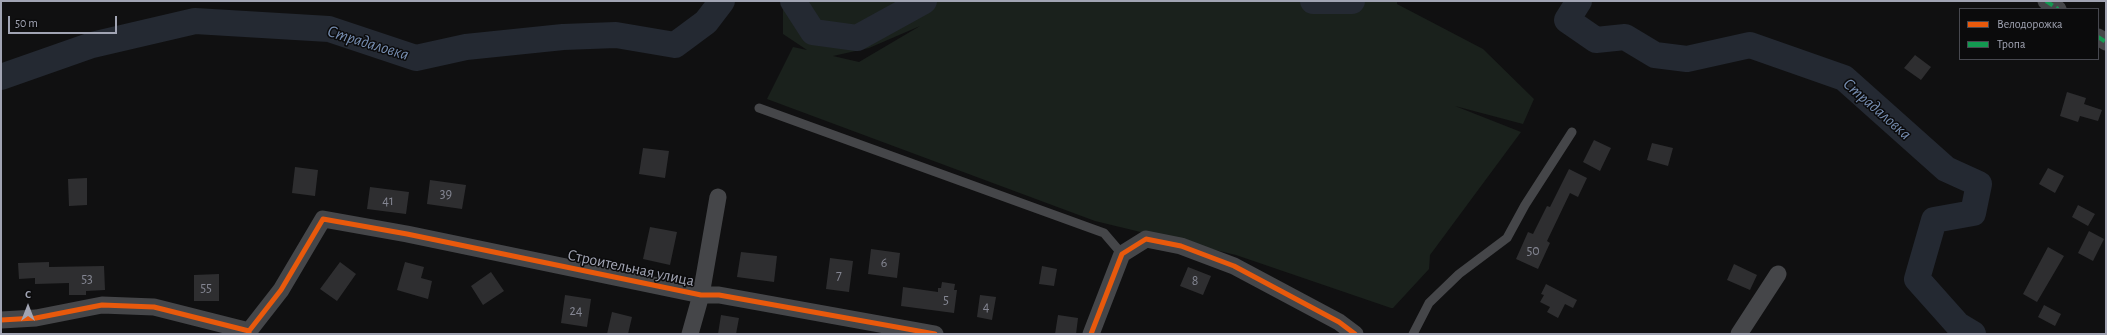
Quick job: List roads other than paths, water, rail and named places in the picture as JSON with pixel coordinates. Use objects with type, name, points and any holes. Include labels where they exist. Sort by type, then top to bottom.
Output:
[{"type":"street","points":[[2046,1],[2056,8]]},
{"type":"street","points":[[690,334],[702,295],[718,197]]},
{"type":"street","name":"Строительная улица","points":[[249,333],[281,290],[323,219],[407,234],[702,295],[719,295],[935,334]]},
{"type":"street","points":[[1091,334],[1122,254],[1146,239],[1181,246],[1234,266],[1339,322],[1356,334]]},
{"type":"street","points":[[1739,334],[1778,274]]},
{"type":"street","points":[[1,320],[36,318],[102,305],[154,307],[249,333]]},
{"type":"lane","points":[[759,108],[1104,233],[1122,254]]},
{"type":"lane","points":[[1413,334],[1429,303],[1459,274],[1507,238],[1525,205],[1572,132]]},
{"type":"waterway","name":"Страдаловка","points":[[1,77],[92,45],[195,21],[329,29],[416,58],[466,47],[563,37],[616,35],[675,45],[706,22],[722,1]]},
{"type":"waterway","name":"Страдаловка","points":[[793,1],[813,32],[857,38],[924,1]]},
{"type":"waterway","name":"Страдаловка","points":[[1313,1],[1352,1]]},
{"type":"waterway","name":"Страдаловка","points":[[1579,1],[1567,20],[1596,40],[1625,37],[1655,55],[1687,59],[1750,45],[1844,78],[1946,169],[1979,184],[1973,213],[1934,220],[1917,279],[1958,325],[1973,334]]}]
